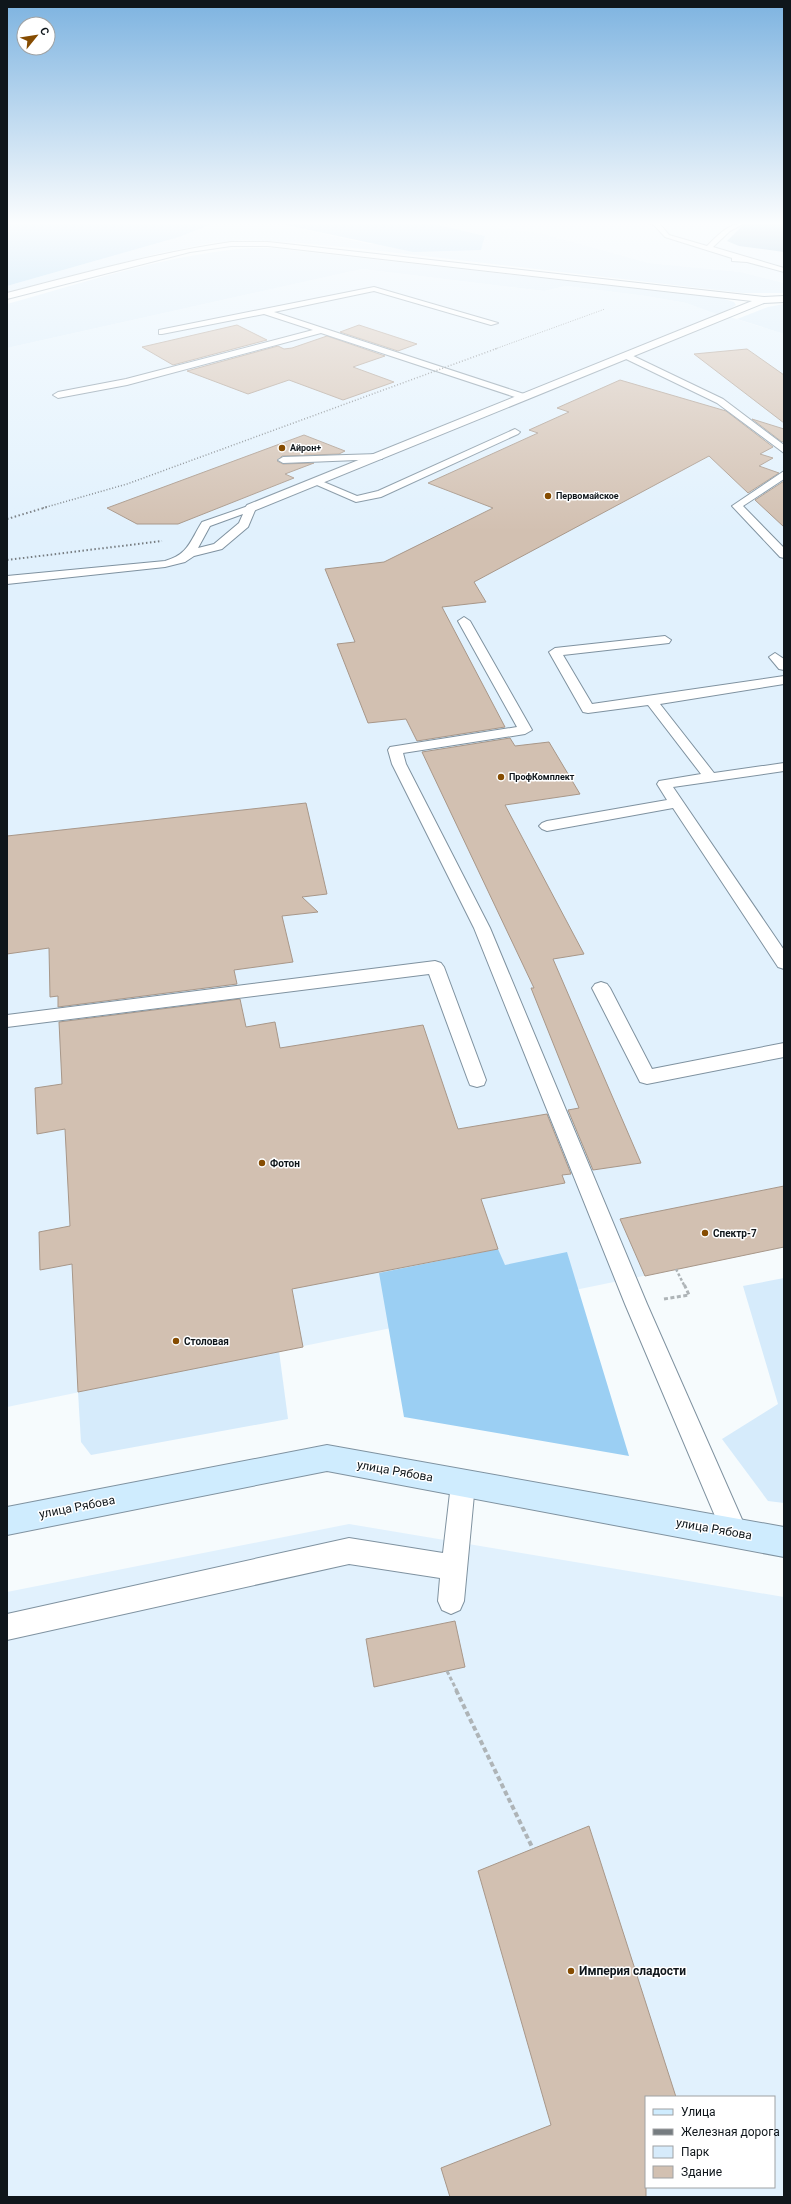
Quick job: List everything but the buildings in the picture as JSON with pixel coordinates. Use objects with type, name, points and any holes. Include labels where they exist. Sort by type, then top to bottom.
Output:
[{"type":"street","points":[[251,508],[701,326]]},
{"type":"street","name":"улица Рябова","points":[[7,1521],[327,1458],[784,1542]]},
{"type":"lane","points":[[162,332],[194,326]]},
{"type":"lane","points":[[309,326],[524,397]]},
{"type":"lane","points":[[58,395],[127,382],[322,330]]},
{"type":"lane","points":[[627,356],[720,401],[784,450]]},
{"type":"lane","points":[[315,482],[356,499],[381,494],[515,432]]},
{"type":"lane","points":[[283,460],[378,457]]},
{"type":"lane","points":[[784,474],[737,506],[784,555]]},
{"type":"lane","points":[[190,553],[218,547],[244,525],[251,508]]},
{"type":"lane","points":[[7,580],[165,564],[181,560],[190,553],[206,524],[251,508]]},
{"type":"lane","points":[[464,621],[525,730],[395,750],[399,764],[482,928],[636,1304],[735,1533]]},
{"type":"lane","points":[[665,640],[554,652],[588,708],[651,701],[784,680]]},
{"type":"lane","points":[[651,701],[710,777]]},
{"type":"lane","points":[[784,767],[664,784],[784,963]]},
{"type":"lane","points":[[547,826],[677,803]]},
{"type":"lane","points":[[7,1021],[435,967],[477,1080]]},
{"type":"lane","points":[[601,988],[647,1077],[784,1050]]},
{"type":"lane","points":[[451,1602],[464,1484]]},
{"type":"lane","points":[[7,1513],[7,1521]]},
{"type":"lane","points":[[7,1627],[349,1551],[455,1568]]},
{"type":"path","points":[[636,1304],[689,1295],[676,1269]]},
{"type":"path","points":[[447,1671],[533,1849]]},
{"type":"shaded area","points":[[107,326],[758,326],[784,334],[784,1247],[7,1407],[7,348]]},
{"type":"shaded area","points":[[498,1249],[505,1265],[567,1252],[629,1456],[404,1417],[379,1273]]},
{"type":"shaded area","points":[[349,1524],[784,1597],[784,2197],[7,2197],[7,1592]]},
{"type":"green space","points":[[7,326],[107,326],[7,348]]},
{"type":"green space","points":[[758,326],[784,326],[784,334]]},
{"type":"green space","points":[[784,1278],[784,1503],[768,1501],[722,1439],[778,1404],[743,1286]]},
{"type":"green space","points":[[279,1351],[288,1419],[91,1455],[81,1442],[78,1392]]},
{"type":"railway","points":[[495,349],[559,326]]},
{"type":"railway","points":[[43,508],[127,484],[498,348]]},
{"type":"railway","points":[[7,519],[47,507]]},
{"type":"railway","points":[[7,560],[162,541]]},
{"type":"place","name":"Айрон+","points":[[282,448]]},
{"type":"place","name":"Первомайское","points":[[548,496]]},
{"type":"place","name":"ПрофКомплект","points":[[501,777]]},
{"type":"place","name":"Фотон","points":[[262,1163]]},
{"type":"place","name":"Спектр-7","points":[[705,1233]]},
{"type":"place","name":"Столовая","points":[[176,1341]]},
{"type":"place","name":"Империя сладости","points":[[571,1971]]}]
